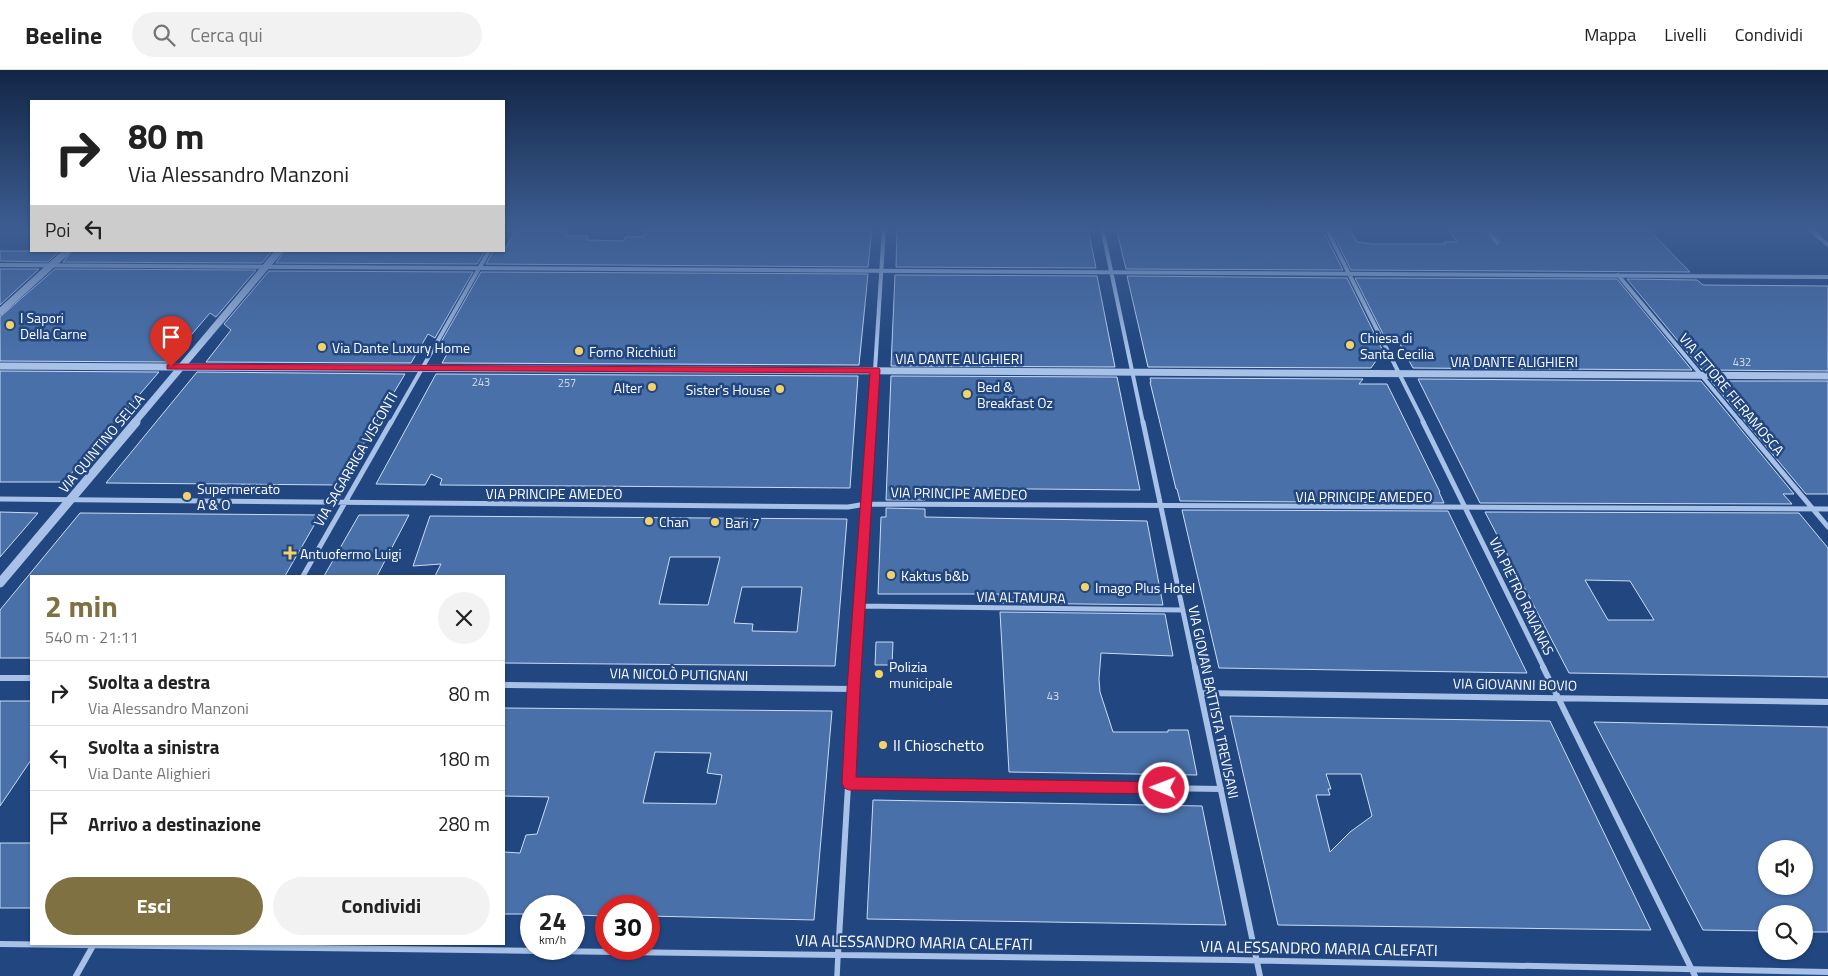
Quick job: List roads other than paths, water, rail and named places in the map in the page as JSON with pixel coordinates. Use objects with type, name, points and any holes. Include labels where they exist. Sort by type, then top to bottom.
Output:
[{"type":"street","points":[[0,312],[46,270]]},
{"type":"street","name":"VIA QUINTINO SELLA","points":[[0,583],[262,270]]},
{"type":"street","name":"VIA SAGARRIGA VISCONTI","points":[[304,575],[478,270]]},
{"type":"street","points":[[651,270],[1828,277]]},
{"type":"street","name":"VIA PIETRO RAVANAS","points":[[1347,270],[1467,508],[1694,973]]},
{"type":"street","points":[[837,976],[853,689],[882,272]]},
{"type":"street","name":"VIA GIOVAN BATTISTA TREVISANI","points":[[1111,272],[1260,976]]},
{"type":"street","name":"VIA ETTORE FIERAMOSCA","points":[[1618,275],[1828,527]]},
{"type":"street","name":"VIA DANTE ALIGHIERI","points":[[0,366],[1828,376]]},
{"type":"street","name":"VIA PRINCIPE AMEDEO","points":[[0,499],[848,507],[866,504],[1828,509]]},
{"type":"street","name":"VIA ALTAMURA","points":[[859,606],[1183,610]]},
{"type":"street","points":[[0,678],[30,678]]},
{"type":"street","name":"VIA NICOLÒ PUTIGNANI","points":[[505,685],[853,689]]},
{"type":"street","name":"VIA GIOVANNI BOVIO","points":[[1201,693],[1828,702]]},
{"type":"street","points":[[849,783],[1221,789]]},
{"type":"street","name":"VIA ALESSANDRO MARIA CALEFATI","points":[[0,944],[30,944]]},
{"type":"street","points":[[76,976],[93,945]]},
{"type":"street","name":"VIA ALESSANDRO MARIA CALEFATI","points":[[162,945],[1256,961],[1694,973],[1828,972]]},
{"type":"place","name":"I Sapori Della Carne","points":[[10,325]]},
{"type":"place","name":"Chiesa di Santa Cecilia","points":[[1350,345]]},
{"type":"place","name":"Via Dante Luxury Home","points":[[322,347]]},
{"type":"place","name":"Forno Ricchiuti","points":[[579,351]]},
{"type":"place","name":"Alter","points":[[652,387]]},
{"type":"place","name":"Sister's House","points":[[780,389]]},
{"type":"place","name":"Bed & Breakfast Oz","points":[[967,394]]},
{"type":"place","name":"Supermercato A & O","points":[[187,496]]},
{"type":"place","name":"Chan","points":[[649,521]]},
{"type":"place","name":"Bari 7","points":[[715,522]]},
{"type":"place","name":"Antuofermo Luigi","points":[[290,553]]},
{"type":"place","name":"Kaktus b&b","points":[[891,575]]},
{"type":"place","name":"Imago Plus Hotel","points":[[1085,587]]},
{"type":"place","name":"Polizia municipale","points":[[879,674]]},
{"type":"place","name":"Il Chioschetto","points":[[883,745]]}]
